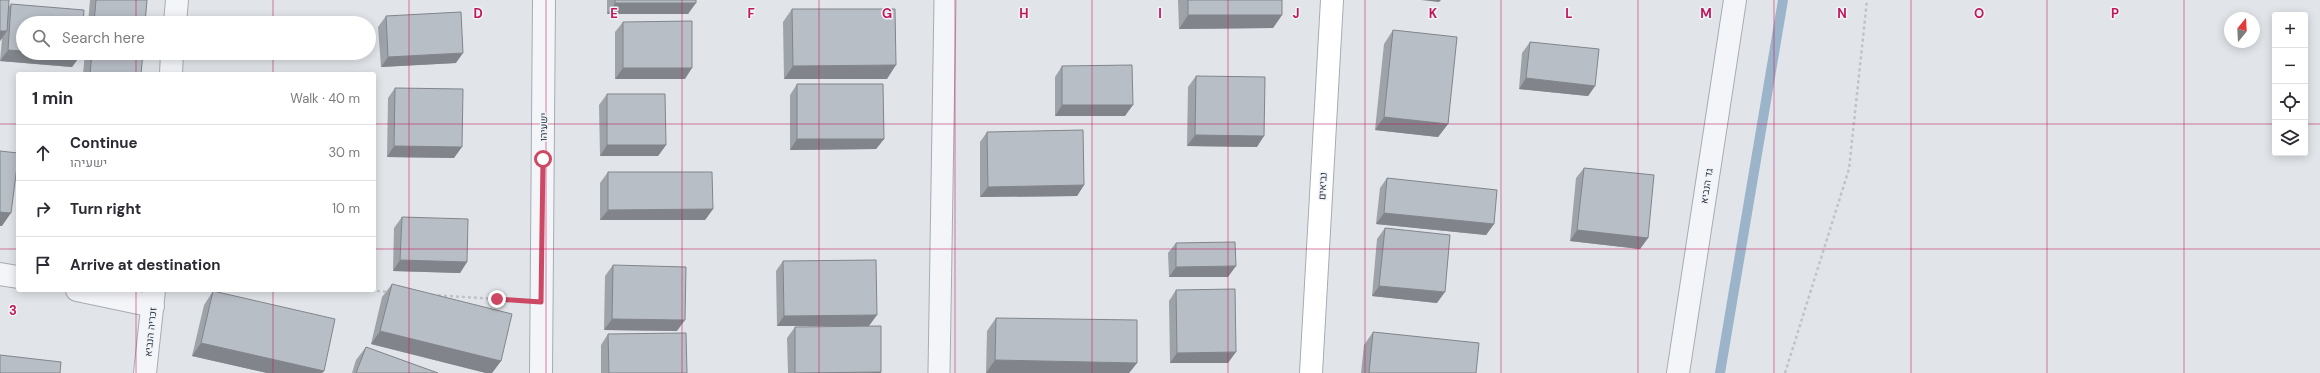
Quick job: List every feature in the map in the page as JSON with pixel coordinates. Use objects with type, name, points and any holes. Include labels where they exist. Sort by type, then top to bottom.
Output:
[{"type":"street","points":[[176,16],[177,0]]},
{"type":"street","name":"ישעיהו","points":[[540,373],[544,0]]},
{"type":"street","name":"נביאים","points":[[1311,373],[1332,0]]},
{"type":"street","name":"גד הנביא","points":[[1678,373],[1735,0]]},
{"type":"street","points":[[171,72],[172,60]]},
{"type":"street","points":[[0,274],[16,277]]},
{"type":"street","points":[[96,292],[154,298]]},
{"type":"street","name":"זכריה הנביא","points":[[145,373],[154,298]]},
{"type":"lane","points":[[939,373],[945,0]]},
{"type":"path","points":[[1785,373],[1849,169],[1867,0]]},
{"type":"path","points":[[376,291],[396,292]]},
{"type":"path","points":[[426,294],[541,302]]},
{"type":"building","points":[[0,0],[9,0],[7,31],[0,31]]},
{"type":"building","points":[[96,0],[147,0],[146,16],[95,16]]},
{"type":"building","points":[[615,0],[696,0],[696,3],[615,3]]},
{"type":"building","points":[[1188,0],[1282,0],[1282,15],[1188,15]]},
{"type":"building","points":[[11,4],[84,10],[84,16],[16,16],[16,51],[8,50]]},
{"type":"building","points":[[792,9],[895,9],[896,65],[793,66]]},
{"type":"building","points":[[461,12],[463,53],[388,57],[386,16]]},
{"type":"building","points":[[692,21],[692,68],[623,68],[623,22]]},
{"type":"building","points":[[1393,30],[1457,37],[1448,124],[1384,117]]},
{"type":"building","points":[[1530,42],[1599,49],[1595,86],[1526,78]]},
{"type":"building","points":[[91,60],[142,60],[141,72],[90,72]]},
{"type":"building","points":[[1132,65],[1133,105],[1062,105],[1062,66]]},
{"type":"building","points":[[1196,76],[1265,77],[1264,136],[1195,135]]},
{"type":"building","points":[[797,84],[883,84],[884,139],[797,139]]},
{"type":"building","points":[[395,88],[463,89],[462,147],[394,146]]},
{"type":"building","points":[[607,94],[665,94],[666,145],[607,145]]},
{"type":"building","points":[[1083,130],[1084,185],[988,187],[987,132]]},
{"type":"building","points":[[0,151],[16,153],[16,174],[11,213],[0,212]]},
{"type":"building","points":[[1584,168],[1654,175],[1648,238],[1577,230]]},
{"type":"building","points":[[608,172],[712,172],[713,209],[608,210]]},
{"type":"building","points":[[1387,178],[1497,190],[1494,224],[1384,213]]},
{"type":"building","points":[[402,217],[468,219],[467,262],[400,260]]},
{"type":"building","points":[[1385,228],[1450,235],[1445,292],[1379,286]]},
{"type":"building","points":[[1235,242],[1236,266],[1176,267],[1176,243]]},
{"type":"building","points":[[876,260],[877,315],[784,316],[783,261]]},
{"type":"building","points":[[613,265],[686,267],[685,320],[612,319]]},
{"type":"building","points":[[392,284],[512,314],[501,361],[380,331]]},
{"type":"building","points":[[1235,289],[1236,352],[1177,353],[1176,290]]},
{"type":"building","points":[[213,292],[335,319],[324,371],[201,343]]},
{"type":"building","points":[[996,318],[1137,320],[1137,363],[995,360]]},
{"type":"building","points":[[881,326],[881,372],[795,373],[795,327]]},
{"type":"building","points":[[1373,332],[1479,343],[1476,373],[1369,373]]},
{"type":"building","points":[[686,333],[687,373],[609,373],[608,334]]},
{"type":"building","points":[[366,347],[438,373],[356,373]]},
{"type":"building","points":[[0,355],[61,362],[60,373],[0,373]]},
{"type":"waterway","points":[[1720,373],[1783,0]]},
{"type":"route","points":[[497,299],[541,302],[543,159]]}]
